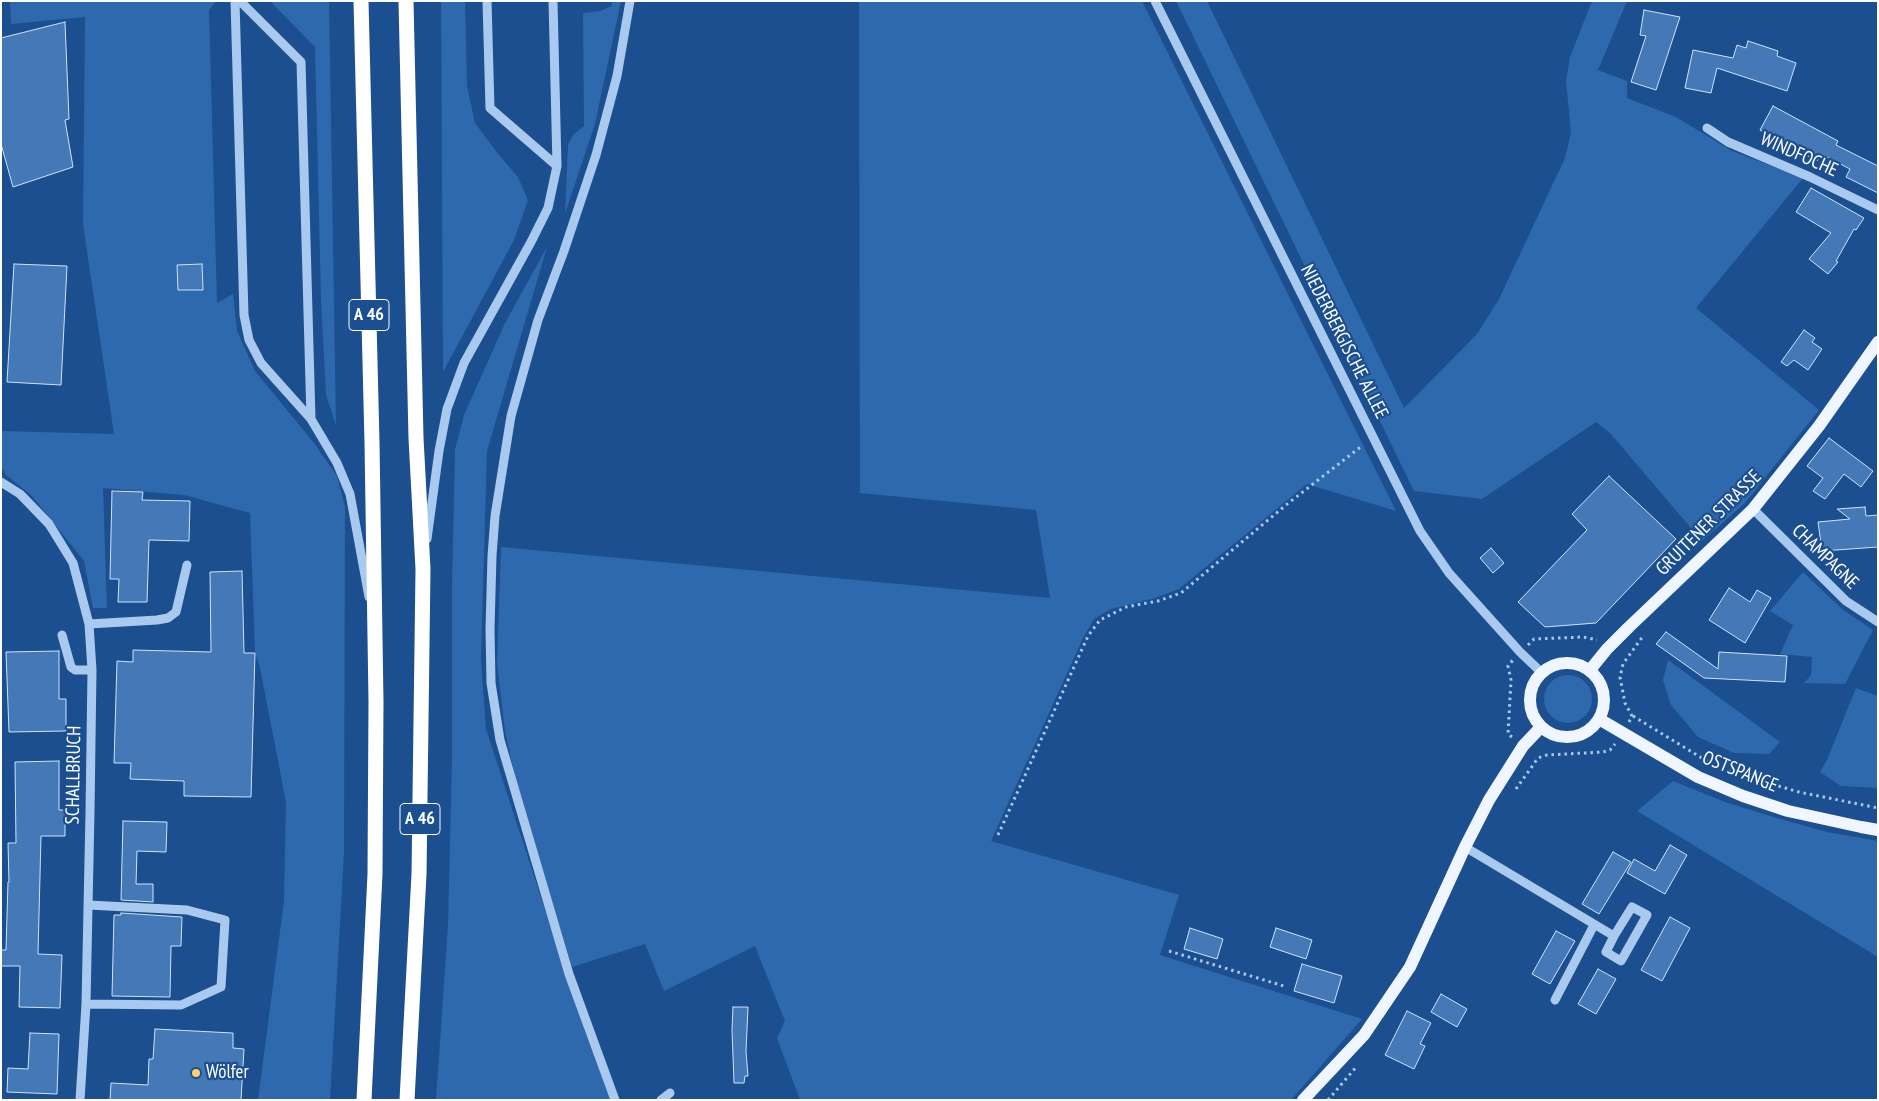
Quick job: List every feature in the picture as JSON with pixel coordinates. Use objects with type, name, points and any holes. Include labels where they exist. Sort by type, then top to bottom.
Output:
[{"type":"highway","name":"A 46","points":[[361,1],[375,628],[375,874],[364,1100]]},
{"type":"highway","name":"A 46","points":[[406,1],[416,438],[423,569],[420,874],[407,1100]]},
{"type":"main road","name":"GRUITENER STRASSE","points":[[1590,670],[1607,649],[1629,627],[1753,510],[1819,426],[1878,342]]},
{"type":"main road","points":[[1563,662],[1578,664],[1590,670],[1600,682],[1604,696],[1603,710],[1599,719],[1585,733],[1571,737],[1556,736],[1542,727],[1534,718],[1530,704],[1531,689],[1541,672],[1563,662]]},
{"type":"main road","name":"OSTSPANGE","points":[[1599,719],[1698,777],[1743,796],[1788,811],[1878,830]]},
{"type":"main road","points":[[1303,1100],[1364,1035],[1410,967],[1465,847],[1507,769],[1523,746],[1542,727]]},
{"type":"street","points":[[235,1],[244,315],[249,340],[261,363],[311,419],[337,463],[350,494],[375,628]]},
{"type":"street","points":[[240,1],[302,62],[311,419]]},
{"type":"street","points":[[487,1],[490,108],[558,166]]},
{"type":"street","points":[[423,569],[439,451],[447,409],[464,363],[548,208],[558,166],[553,1]]},
{"type":"street","points":[[615,1100],[569,974],[500,740],[491,683],[490,629],[495,516],[511,416],[538,320],[564,251],[596,155],[617,76],[630,1]]},
{"type":"street","name":"NIEDERBERGISCHE ALLEE","points":[[1155,1],[1420,531],[1449,573],[1520,652],[1541,672]]},
{"type":"street","name":"WINDFOCHE","points":[[1707,128],[1728,142],[1810,177],[1878,210]]},
{"type":"street","name":"SCHALLBRUCH","points":[[1,482],[20,494],[49,524],[73,563],[89,624],[92,670],[88,905],[86,1004],[80,1100]]},
{"type":"street","name":"CHAMPAGNE","points":[[1753,510],[1846,601],[1878,622]]},
{"type":"street","points":[[89,624],[168,618],[176,612],[187,565]]},
{"type":"street","points":[[62,635],[71,667],[75,670],[92,670]]},
{"type":"street","points":[[1465,847],[1614,936]]},
{"type":"street","points":[[86,1004],[182,1005],[221,987],[225,920],[187,910],[88,905]]},
{"type":"street","points":[[1632,907],[1647,915],[1621,961],[1606,952],[1614,936],[1632,907]]},
{"type":"street","points":[[1555,1000],[1594,925]]},
{"type":"street","points":[[661,1100],[670,1093]]},
{"type":"path","points":[[998,835],[1088,636],[1100,620],[1126,607],[1158,601],[1182,593],[1286,505],[1373,437]]},
{"type":"path","points":[[1632,716],[1710,762],[1734,773],[1799,792],[1878,808]]},
{"type":"path","points":[[1169,951],[1287,987]]},
{"type":"shaded area","points":[[10,1],[216,1],[209,10],[217,303],[233,294],[237,331],[255,371],[314,443],[337,476],[345,507],[344,853],[330,1100],[258,1100],[284,901],[286,802],[260,668],[255,653],[250,513],[184,495],[103,488],[107,608],[93,608],[84,561],[32,496],[6,475],[1,466],[1,431],[114,434],[83,224],[85,17],[11,24]]},
{"type":"shaded area","points":[[270,1],[329,1],[336,425],[326,395],[321,300],[315,47]]},
{"type":"shaded area","points":[[441,1],[465,1],[467,86],[475,123],[518,177],[528,200],[514,240],[443,372]]},
{"type":"shaded area","points":[[612,1],[621,1],[595,124],[565,214],[568,144],[573,135],[584,126],[583,13],[600,11],[612,6]]},
{"type":"shaded area","points":[[859,1],[1142,1],[1396,511],[1307,484],[1179,589],[1155,598],[1111,609],[1094,619],[1083,638],[991,841],[1179,895],[1160,955],[1362,1019],[1291,1100],[800,1100],[777,1038],[785,1021],[755,946],[664,991],[645,944],[572,967],[517,787],[505,731],[497,663],[501,547],[1050,598],[1036,510],[860,493]]},
{"type":"shaded area","points":[[1176,1],[1207,1],[1404,408],[1477,334],[1499,299],[1565,158],[1571,132],[1566,81],[1570,57],[1592,1],[1627,1],[1598,70],[1627,81],[1627,98],[1676,117],[1732,151],[1803,178],[1696,308],[1819,410],[1745,503],[1702,541],[1610,433],[1596,422],[1482,499],[1414,491]]},
{"type":"shaded area","points":[[547,247],[487,451],[481,660],[486,729],[582,1023],[610,1100],[436,1100],[448,925],[452,758],[452,585],[455,449],[464,415],[505,323]]},
{"type":"shaded area","points":[[1803,572],[1843,610],[1873,630],[1845,684],[1804,683],[1811,675],[1812,657],[1780,654],[1793,625],[1770,611]]},
{"type":"shaded area","points":[[1668,660],[1780,742],[1769,754],[1734,753],[1698,737],[1671,705],[1663,680]]},
{"type":"shaded area","points":[[1563,675],[1573,675],[1585,682],[1592,694],[1592,704],[1585,716],[1573,723],[1563,723],[1555,719],[1548,712],[1544,704],[1544,694],[1548,686],[1555,679]]},
{"type":"shaded area","points":[[1856,688],[1878,696],[1878,788],[1841,786],[1820,772],[1827,760]]},
{"type":"shaded area","points":[[1673,781],[1725,802],[1777,818],[1827,832],[1878,841],[1878,957],[1637,811]]},
{"type":"building","points":[[1644,10],[1680,17],[1656,90],[1631,82],[1646,36],[1640,35]]},
{"type":"building","points":[[65,22],[69,119],[65,120],[73,167],[13,187],[1,144],[1,38]]},
{"type":"building","points":[[1748,41],[1778,51],[1777,56],[1796,63],[1787,91],[1717,68],[1711,93],[1685,88],[1693,50],[1733,58],[1737,45],[1746,48]]},
{"type":"building","points":[[1773,106],[1838,141],[1836,145],[1878,166],[1878,193],[1846,177],[1850,169],[1821,154],[1817,161],[1760,130]]},
{"type":"building","points":[[1811,188],[1864,218],[1856,230],[1854,229],[1836,261],[1838,262],[1828,274],[1809,259],[1831,233],[1796,212]]},
{"type":"building","points":[[14,264],[67,266],[61,385],[7,382]]},
{"type":"building","points":[[202,264],[203,290],[178,290],[177,265]]},
{"type":"building","points":[[1804,330],[1815,338],[1812,342],[1822,349],[1808,370],[1794,360],[1787,366],[1781,362]]},
{"type":"building","points":[[1829,438],[1873,471],[1861,487],[1844,474],[1825,499],[1813,491],[1823,478],[1807,466]]},
{"type":"building","points":[[1609,476],[1676,539],[1596,623],[1545,627],[1518,602],[1587,530],[1572,514]]},
{"type":"building","points":[[112,491],[143,492],[142,500],[190,501],[189,541],[149,540],[147,602],[118,602],[119,579],[110,579]]},
{"type":"building","points":[[1865,507],[1866,516],[1878,515],[1878,547],[1822,551],[1818,522],[1850,519],[1837,509]]},
{"type":"building","points":[[1491,548],[1504,563],[1493,573],[1480,558]]},
{"type":"building","points":[[242,571],[244,653],[255,653],[251,797],[184,796],[184,781],[130,779],[131,763],[114,763],[117,661],[133,662],[133,650],[211,652],[210,572]]},
{"type":"building","points":[[1729,588],[1750,602],[1757,590],[1771,598],[1745,643],[1709,620]]},
{"type":"building","points":[[1666,632],[1718,669],[1719,652],[1787,656],[1785,682],[1704,678],[1656,644]]},
{"type":"building","points":[[59,651],[59,699],[66,699],[66,731],[9,732],[6,652]]},
{"type":"building","points":[[59,761],[59,810],[65,810],[65,836],[41,836],[38,954],[62,955],[60,1008],[19,1007],[20,966],[1,966],[1,950],[6,950],[9,882],[8,843],[16,843],[15,762]]},
{"type":"building","points":[[123,821],[167,822],[166,852],[137,851],[136,884],[153,884],[153,902],[121,900]]},
{"type":"building","points":[[1670,845],[1687,855],[1665,894],[1627,873],[1634,859],[1655,871]]},
{"type":"building","points":[[1613,852],[1631,862],[1599,914],[1582,904]]},
{"type":"building","points":[[121,913],[182,917],[181,946],[171,946],[170,997],[112,996],[114,915],[121,915]]},
{"type":"building","points":[[1670,917],[1690,928],[1662,981],[1641,970]]},
{"type":"building","points":[[1190,928],[1223,939],[1217,959],[1184,949]]},
{"type":"building","points":[[1276,928],[1312,940],[1306,959],[1270,947]]},
{"type":"building","points":[[1556,931],[1575,941],[1550,984],[1532,974]]},
{"type":"building","points":[[1302,964],[1342,976],[1334,1003],[1294,991]]},
{"type":"building","points":[[1598,969],[1616,979],[1596,1014],[1578,1004]]},
{"type":"building","points":[[1441,994],[1467,1009],[1457,1027],[1431,1012]]},
{"type":"building","points":[[733,1007],[748,1007],[746,1051],[748,1076],[745,1076],[744,1083],[734,1083]]},
{"type":"building","points":[[1407,1011],[1431,1023],[1420,1044],[1425,1046],[1414,1069],[1385,1055]]},
{"type":"building","name":"Wölfer","points":[[155,1029],[233,1033],[233,1048],[244,1049],[241,1100],[110,1100],[111,1083],[148,1085],[149,1059],[153,1059]]},
{"type":"building","points":[[30,1033],[59,1034],[57,1094],[7,1092],[8,1068],[28,1069]]},
{"type":"place","name":"Wölfer","points":[[196,1073]]}]
